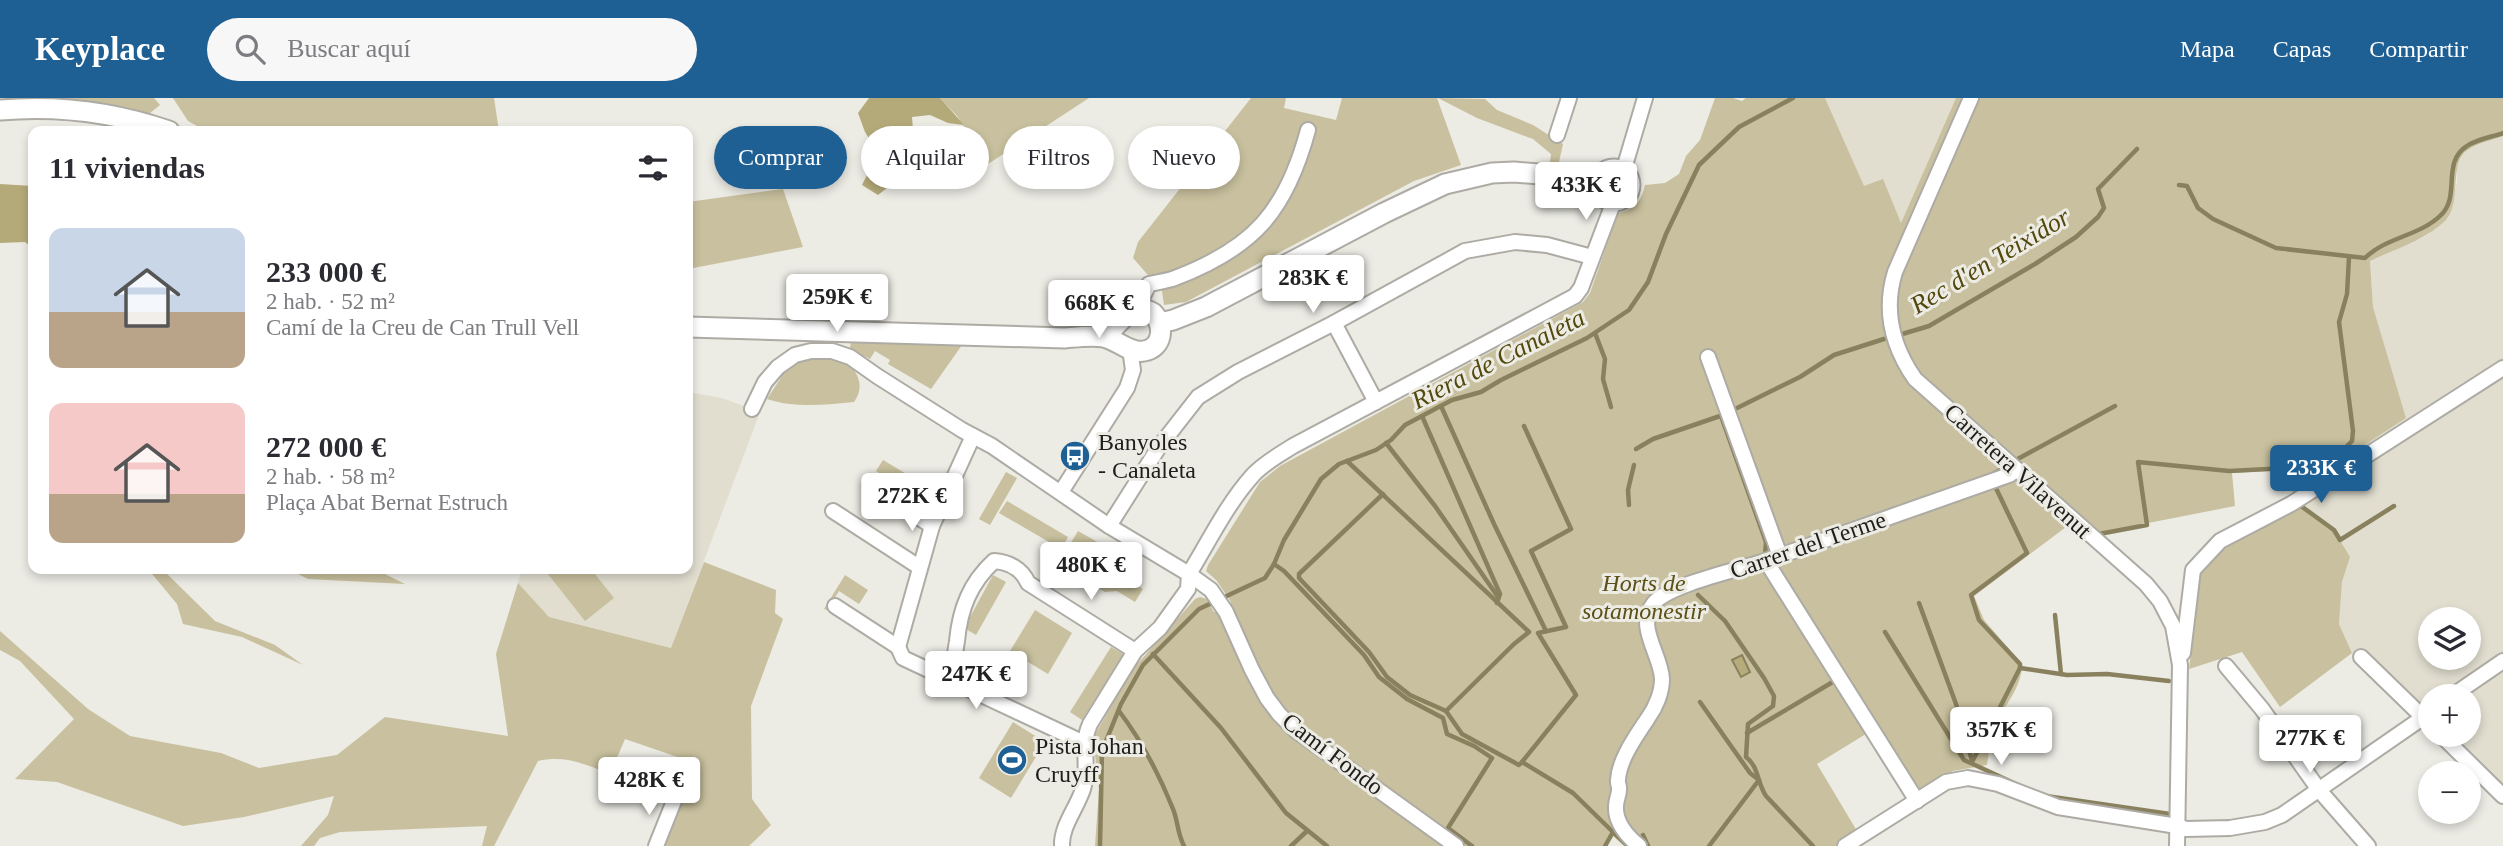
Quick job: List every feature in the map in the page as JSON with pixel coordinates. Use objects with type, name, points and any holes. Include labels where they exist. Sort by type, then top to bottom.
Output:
[{"type":"street","points":[[1557,135],[1569,98]]},
{"type":"street","points":[[1623,172],[1645,98]]},
{"type":"street","name":"Carretera Vilavenut","points":[[1970,98],[1895,272],[1890,292],[1889,320],[1898,349],[1915,379],[2154,593],[2172,626],[2180,665],[2177,846]]},
{"type":"street","points":[[0,110],[65,108],[91,111],[152,126]]},
{"type":"street","points":[[1142,309],[1142,298],[1149,284],[1172,279],[1219,260],[1257,232],[1286,191],[1308,130]]},
{"type":"street","points":[[1609,170],[1623,172],[1629,180],[1630,190],[1623,199],[1614,201],[1601,194],[1598,184],[1609,170]]},
{"type":"street","points":[[1160,323],[1206,307],[1384,213],[1445,184],[1492,173],[1514,172],[1600,179]]},
{"type":"street","points":[[1062,846],[1064,830],[1083,789],[1087,766],[1085,733],[1135,650],[1160,628],[1188,589],[1189,574],[1239,493],[1254,474],[1293,446],[1575,296],[1581,288],[1614,201]]},
{"type":"street","points":[[1109,526],[1159,447],[1198,397],[1238,372],[1465,251],[1515,242],[1547,246],[1592,257]]},
{"type":"street","points":[[693,327],[1065,338],[1112,330],[1126,314],[1142,309],[1153,313],[1160,323],[1160,337],[1155,346],[1143,351],[1127,347]]},
{"type":"street","points":[[1334,323],[1376,402]]},
{"type":"street","points":[[1061,492],[1127,388],[1133,370],[1127,347],[1112,330]]},
{"type":"street","name":"Camí Fondo","points":[[752,409],[765,382],[778,367],[795,355],[811,351],[832,351],[850,357],[992,446],[1109,526],[1211,590],[1226,612],[1252,670],[1279,714],[1295,730],[1456,846]]},
{"type":"street","points":[[1707,357],[1773,558],[1917,801]]},
{"type":"street","points":[[2180,665],[2186,643],[2193,569],[2220,541],[2291,505],[2503,368]]},
{"type":"street","points":[[898,647],[932,526],[973,436]]},
{"type":"street","name":"Carrer del Terme","points":[[1639,846],[1619,821],[1616,808],[1618,780],[1636,734],[1649,718],[1658,698],[1662,681],[1661,669],[1648,633],[1647,616],[1663,594],[1773,558],[2017,470]]},
{"type":"street","points":[[870,486],[932,526]]},
{"type":"street","points":[[833,511],[919,567]]},
{"type":"street","points":[[967,688],[954,662],[961,617],[971,587],[994,561],[1005,562],[1024,573],[1028,583],[1135,650]]},
{"type":"street","points":[[835,606],[898,647],[904,658],[1084,743]]},
{"type":"street","points":[[2361,657],[2418,709]]},
{"type":"street","points":[[2469,684],[2503,661]]},
{"type":"street","points":[[2226,666],[2262,709],[2319,790],[2368,846]]},
{"type":"street","points":[[1844,846],[1946,782],[1968,778],[1991,782],[2057,807],[2186,829],[2265,822],[2282,815],[2418,725]]},
{"type":"street","points":[[2453,747],[2503,796]]},
{"type":"street","points":[[656,846],[674,801]]},
{"type":"shaded area","points":[[869,98],[940,98],[964,125],[948,123],[930,115],[912,117],[912,126],[863,126],[858,113]]},
{"type":"shaded area","points":[[1825,98],[1956,98],[1901,223],[1864,187]]},
{"type":"shaded area","points":[[2503,136],[2503,798],[2481,779],[2481,761],[2460,761],[2444,747],[2481,747],[2481,684],[2418,684],[2418,725],[2416,723],[2352,653],[2339,624],[2342,582],[2350,557],[2335,532],[2298,506],[2293,492],[2406,418],[2373,307],[2370,261],[2426,236],[2448,218],[2462,155],[2471,148]]},
{"type":"shaded area","points":[[0,184],[28,186],[28,244],[25,242],[0,243]]},
{"type":"shaded area","points":[[868,189],[885,189],[878,195]]},
{"type":"shaded area","points":[[693,393],[722,398],[760,412],[671,648],[549,617],[518,583],[521,574],[693,574]]},
{"type":"shaded area","points":[[1742,655],[1750,672],[1741,677],[1732,660]]},
{"type":"green space","points":[[64,98],[154,98],[160,105],[150,113]]},
{"type":"green space","points":[[173,98],[494,98],[498,126],[197,126],[188,121]]},
{"type":"green space","points":[[940,98],[1089,98],[1046,126],[1003,126],[1003,154],[989,163],[989,126],[963,126]]},
{"type":"green space","points":[[1251,98],[1286,98],[1284,108],[1336,120],[1342,98],[1437,98],[1461,165],[1414,181],[1186,302],[1164,305],[1162,291],[1133,258],[1138,242],[1180,189],[1240,189],[1240,126],[1229,126]]},
{"type":"green space","points":[[1438,98],[1485,99],[1497,110],[1533,125],[1563,144],[1559,162],[1550,162],[1551,154],[1533,139],[1477,118]]},
{"type":"green space","name":"Horts de sotamonestir","points":[[1715,98],[1742,101],[1746,98],[1825,98],[1864,186],[1883,179],[1901,223],[1956,98],[2503,98],[2503,136],[2477,145],[2464,153],[2457,167],[2453,204],[2446,220],[2420,239],[2370,261],[2373,307],[2406,418],[2293,492],[2287,470],[2232,473],[2235,506],[2097,533],[2066,527],[1974,596],[1984,620],[2022,664],[2016,689],[1993,731],[1987,765],[1953,771],[1915,794],[1874,729],[1817,764],[1857,831],[1835,846],[1624,846],[1613,836],[1607,846],[1095,846],[1099,789],[1093,738],[1132,670],[1195,599],[1207,599],[1214,612],[1231,602],[1217,581],[1206,571],[1260,482],[1280,466],[1583,302],[1590,293],[1618,213],[1636,204],[1645,185],[1665,183],[1679,174],[1686,156],[1700,140]]},
{"type":"green space","points":[[783,189],[803,247],[693,268],[693,201]]},
{"type":"green space","points":[[851,341],[962,345],[931,389],[888,364],[890,360],[875,351],[870,359],[850,349]]},
{"type":"green space","points":[[807,358],[836,358],[849,365],[859,382],[858,395],[854,402],[799,405],[767,399],[788,367]]},
{"type":"green space","points":[[883,460],[908,475],[901,486],[876,471]]},
{"type":"green space","points":[[1006,472],[1017,478],[990,525],[979,519]]},
{"type":"green space","points":[[1007,501],[1068,537],[1061,549],[999,513]]},
{"type":"green space","points":[[2298,506],[2335,532],[2350,557],[2342,582],[2339,624],[2352,653],[2280,707],[2242,652],[2189,669],[2201,568],[2219,549]]},
{"type":"green space","points":[[1078,531],[1101,544],[1092,559],[1143,589],[1135,602],[1117,591],[1105,592],[1058,564]]},
{"type":"green space","points":[[704,562],[776,590],[775,613],[783,619],[751,706],[752,799],[771,825],[749,846],[662,846],[695,763],[625,739],[610,774],[566,760],[538,761],[494,846],[482,846],[487,826],[340,832],[320,838],[314,846],[301,846],[328,815],[334,796],[244,817],[183,826],[57,782],[15,779],[74,719],[20,661],[0,650],[0,631],[88,709],[130,736],[221,753],[259,768],[337,755],[385,717],[508,736],[496,654],[518,583],[549,617],[671,648]]},
{"type":"green space","points":[[152,574],[167,574],[215,621],[275,645],[303,665],[242,637],[183,624],[177,604]]},
{"type":"green space","points":[[298,574],[385,574],[405,584],[308,579]]},
{"type":"green space","points":[[548,574],[595,574],[614,598],[585,621]]},
{"type":"green space","points":[[845,575],[868,590],[859,604],[839,591],[827,610],[824,609]]},
{"type":"green space","points":[[993,575],[1006,582],[976,635],[964,628]]},
{"type":"green space","points":[[1035,610],[1072,633],[1048,674],[1010,651]]},
{"type":"green space","points":[[1111,647],[1123,654],[1082,720],[1070,712]]},
{"type":"green space","name":"Pista Johan Cruyff","points":[[1013,722],[1045,742],[1011,798],[979,778]]},
{"type":"waterway","name":"Riera de Canaleta","points":[[1100,846],[1102,751],[1121,704],[1143,665],[1199,609],[1265,578],[1284,540],[1321,479],[1339,464],[1376,450],[1391,440],[1405,425],[1452,400],[1481,392],[1587,338],[1629,310],[1648,282],[1666,234],[1699,165],[1739,127],[1793,98]]},
{"type":"waterway","name":"Rec d'en Teixidor","points":[[2179,185],[2187,186],[2198,208],[2213,219],[2276,248],[2365,258],[2383,245],[2423,228],[2441,215],[2450,198],[2453,170],[2459,153],[2475,142],[2503,133]]},
{"type":"waterway","name":"Rec d'en Teixidor","points":[[1899,335],[1929,326],[2076,237],[2104,208],[2098,189],[2137,149]]},
{"type":"waterway","points":[[2099,534],[2147,525],[2138,462],[2229,471],[2288,468],[2346,447],[2352,441],[2339,322],[2347,294],[2349,257]]},
{"type":"waterway","points":[[1595,333],[1605,359],[1603,379],[1611,407]]},
{"type":"waterway","name":"Rec d'en Teixidor","points":[[1731,411],[1800,377],[1834,355],[1884,339]]},
{"type":"waterway","points":[[1441,406],[1546,631]]},
{"type":"waterway","points":[[2014,461],[2115,406]]},
{"type":"waterway","name":"Rec d'en Teixidor","points":[[1636,449],[1653,439],[1723,415]]},
{"type":"waterway","points":[[1422,416],[1500,594],[1497,603]]},
{"type":"waterway","points":[[1721,416],[1766,542],[1765,556]]},
{"type":"waterway","points":[[1524,426],[1571,529],[1531,551],[1566,627],[1538,633],[1576,695],[1522,762],[1573,793],[1613,832],[1605,846]]},
{"type":"waterway","points":[[1386,443],[1435,506],[1498,597]]},
{"type":"waterway","points":[[1347,461],[1529,632],[1446,711]]},
{"type":"waterway","name":"Rec d'en Teixidor","points":[[1629,505],[1628,490],[1634,465]]},
{"type":"waterway","points":[[1991,475],[2000,470]]},
{"type":"waterway","points":[[1972,762],[2020,668],[2020,664],[1979,620],[1971,595],[2027,553],[1994,484]]},
{"type":"waterway","points":[[1383,494],[1299,574],[1299,578],[1369,652],[1387,677],[1410,695],[1446,711],[1462,734],[1519,765],[1522,762]]},
{"type":"waterway","points":[[2297,507],[2301,506],[2334,530],[2340,540],[2394,506]]},
{"type":"waterway","points":[[2263,526],[2289,512]]},
{"type":"waterway","points":[[1274,564],[1284,571],[1364,655],[1379,677],[1407,699],[1443,718],[1447,734],[1474,746],[1492,758],[1448,828],[1472,846]]},
{"type":"waterway","name":"Rec d'en Teixidor","points":[[1698,595],[1725,621],[1774,696],[1773,706],[1748,724],[1746,757],[1753,765],[1766,796],[1813,846]]},
{"type":"waterway","points":[[1919,603],[1956,704],[1972,761]]},
{"type":"waterway","points":[[2055,615],[2061,674]]},
{"type":"waterway","points":[[1885,632],[1964,760],[2016,784]]},
{"type":"waterway","points":[[1153,654],[1221,728],[1286,813],[1327,846]]},
{"type":"waterway","points":[[2020,668],[2067,675],[2107,674],[2169,681]]},
{"type":"waterway","points":[[1747,733],[1836,680]]},
{"type":"waterway","name":"Rec d'en Teixidor","points":[[1700,702],[1750,773],[1759,780],[1709,846]]},
{"type":"waterway","points":[[1119,711],[1162,783],[1175,813],[1184,846]]},
{"type":"waterway","points":[[2046,796],[2170,814]]},
{"type":"waterway","points":[[1291,846],[1307,831]]},
{"type":"waterway","name":"Rec d'en Teixidor","points":[[1613,832],[1628,846]]},
{"type":"waterway","points":[[1643,835],[1648,846]]},
{"type":"place","name":"Banyoles - Canaleta","points":[[1075,456]]},
{"type":"place","name":"Pista Johan Cruyff","points":[[1012,760]]}]
